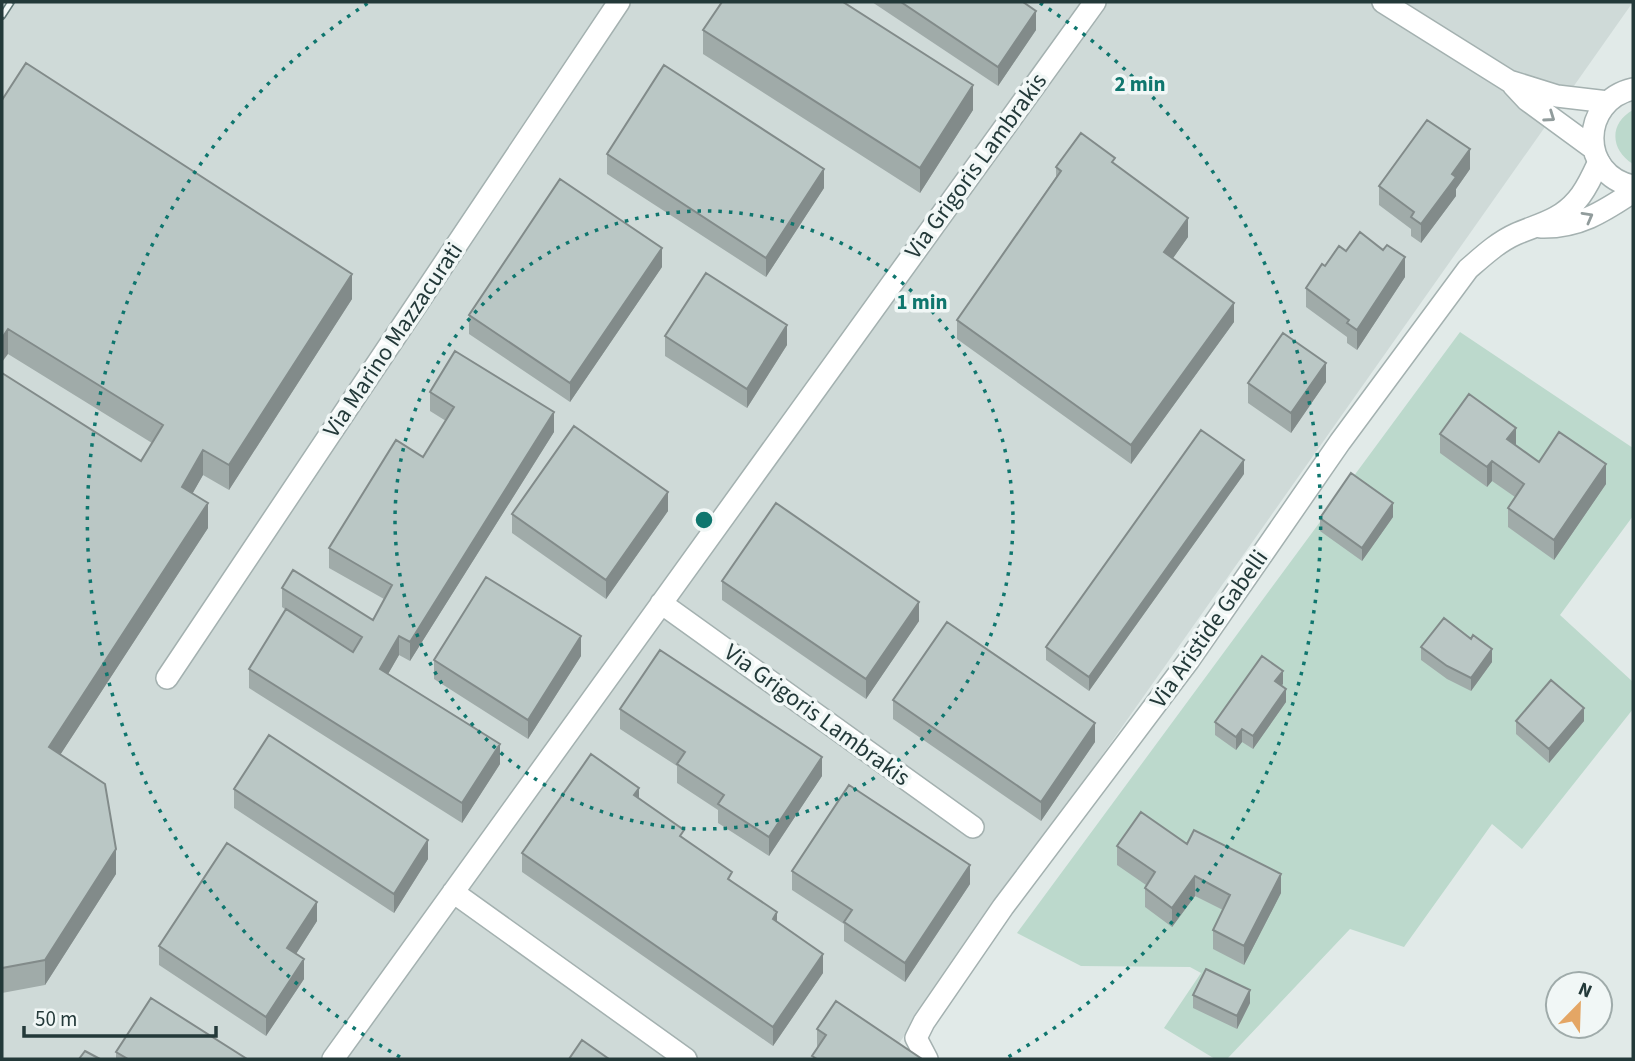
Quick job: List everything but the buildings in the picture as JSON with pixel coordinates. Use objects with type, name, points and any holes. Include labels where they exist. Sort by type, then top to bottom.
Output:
[{"type":"street","name":"Via Marino Mazzacurati","points":[[167,678],[619,2]]},
{"type":"street","name":"Via Grigoris Lambrakis","points":[[333,1059],[1095,2]]},
{"type":"street","points":[[1383,2],[1509,81],[1527,100],[1596,156],[1610,175],[1633,186]]},
{"type":"street","points":[[1509,81],[1557,96],[1608,102]]},
{"type":"street","points":[[1596,156],[1594,124],[1608,102],[1616,95],[1633,89]]},
{"type":"street","name":"Via Aristide Gabelli","points":[[927,1059],[916,1038],[923,1022],[1003,908],[1189,660],[1364,410],[1468,269],[1488,251],[1516,234],[1539,227],[1567,210],[1577,201],[1596,156]]},
{"type":"street","name":"Via Aristide Gabelli","points":[[1539,227],[1562,228],[1583,222],[1633,192]]},
{"type":"street","name":"Via Grigoris Lambrakis","points":[[661,603],[973,827]]},
{"type":"street","points":[[453,892],[686,1059]]},
{"type":"shaded area","points":[[2,2],[1633,2],[888,1059],[2,1059]]},
{"type":"green space","points":[[1633,110],[1633,164],[1620,151],[1615,137],[1620,122]]},
{"type":"green space","points":[[1460,332],[1633,448],[1633,516],[1560,615],[1633,682],[1633,709],[1522,849],[1492,824],[1404,947],[1350,929],[1227,1059],[1215,1059],[1164,1028],[1201,973],[1190,967],[1081,966],[1017,933]]},
{"type":"railway","points":[[2,16],[11,2]]}]
